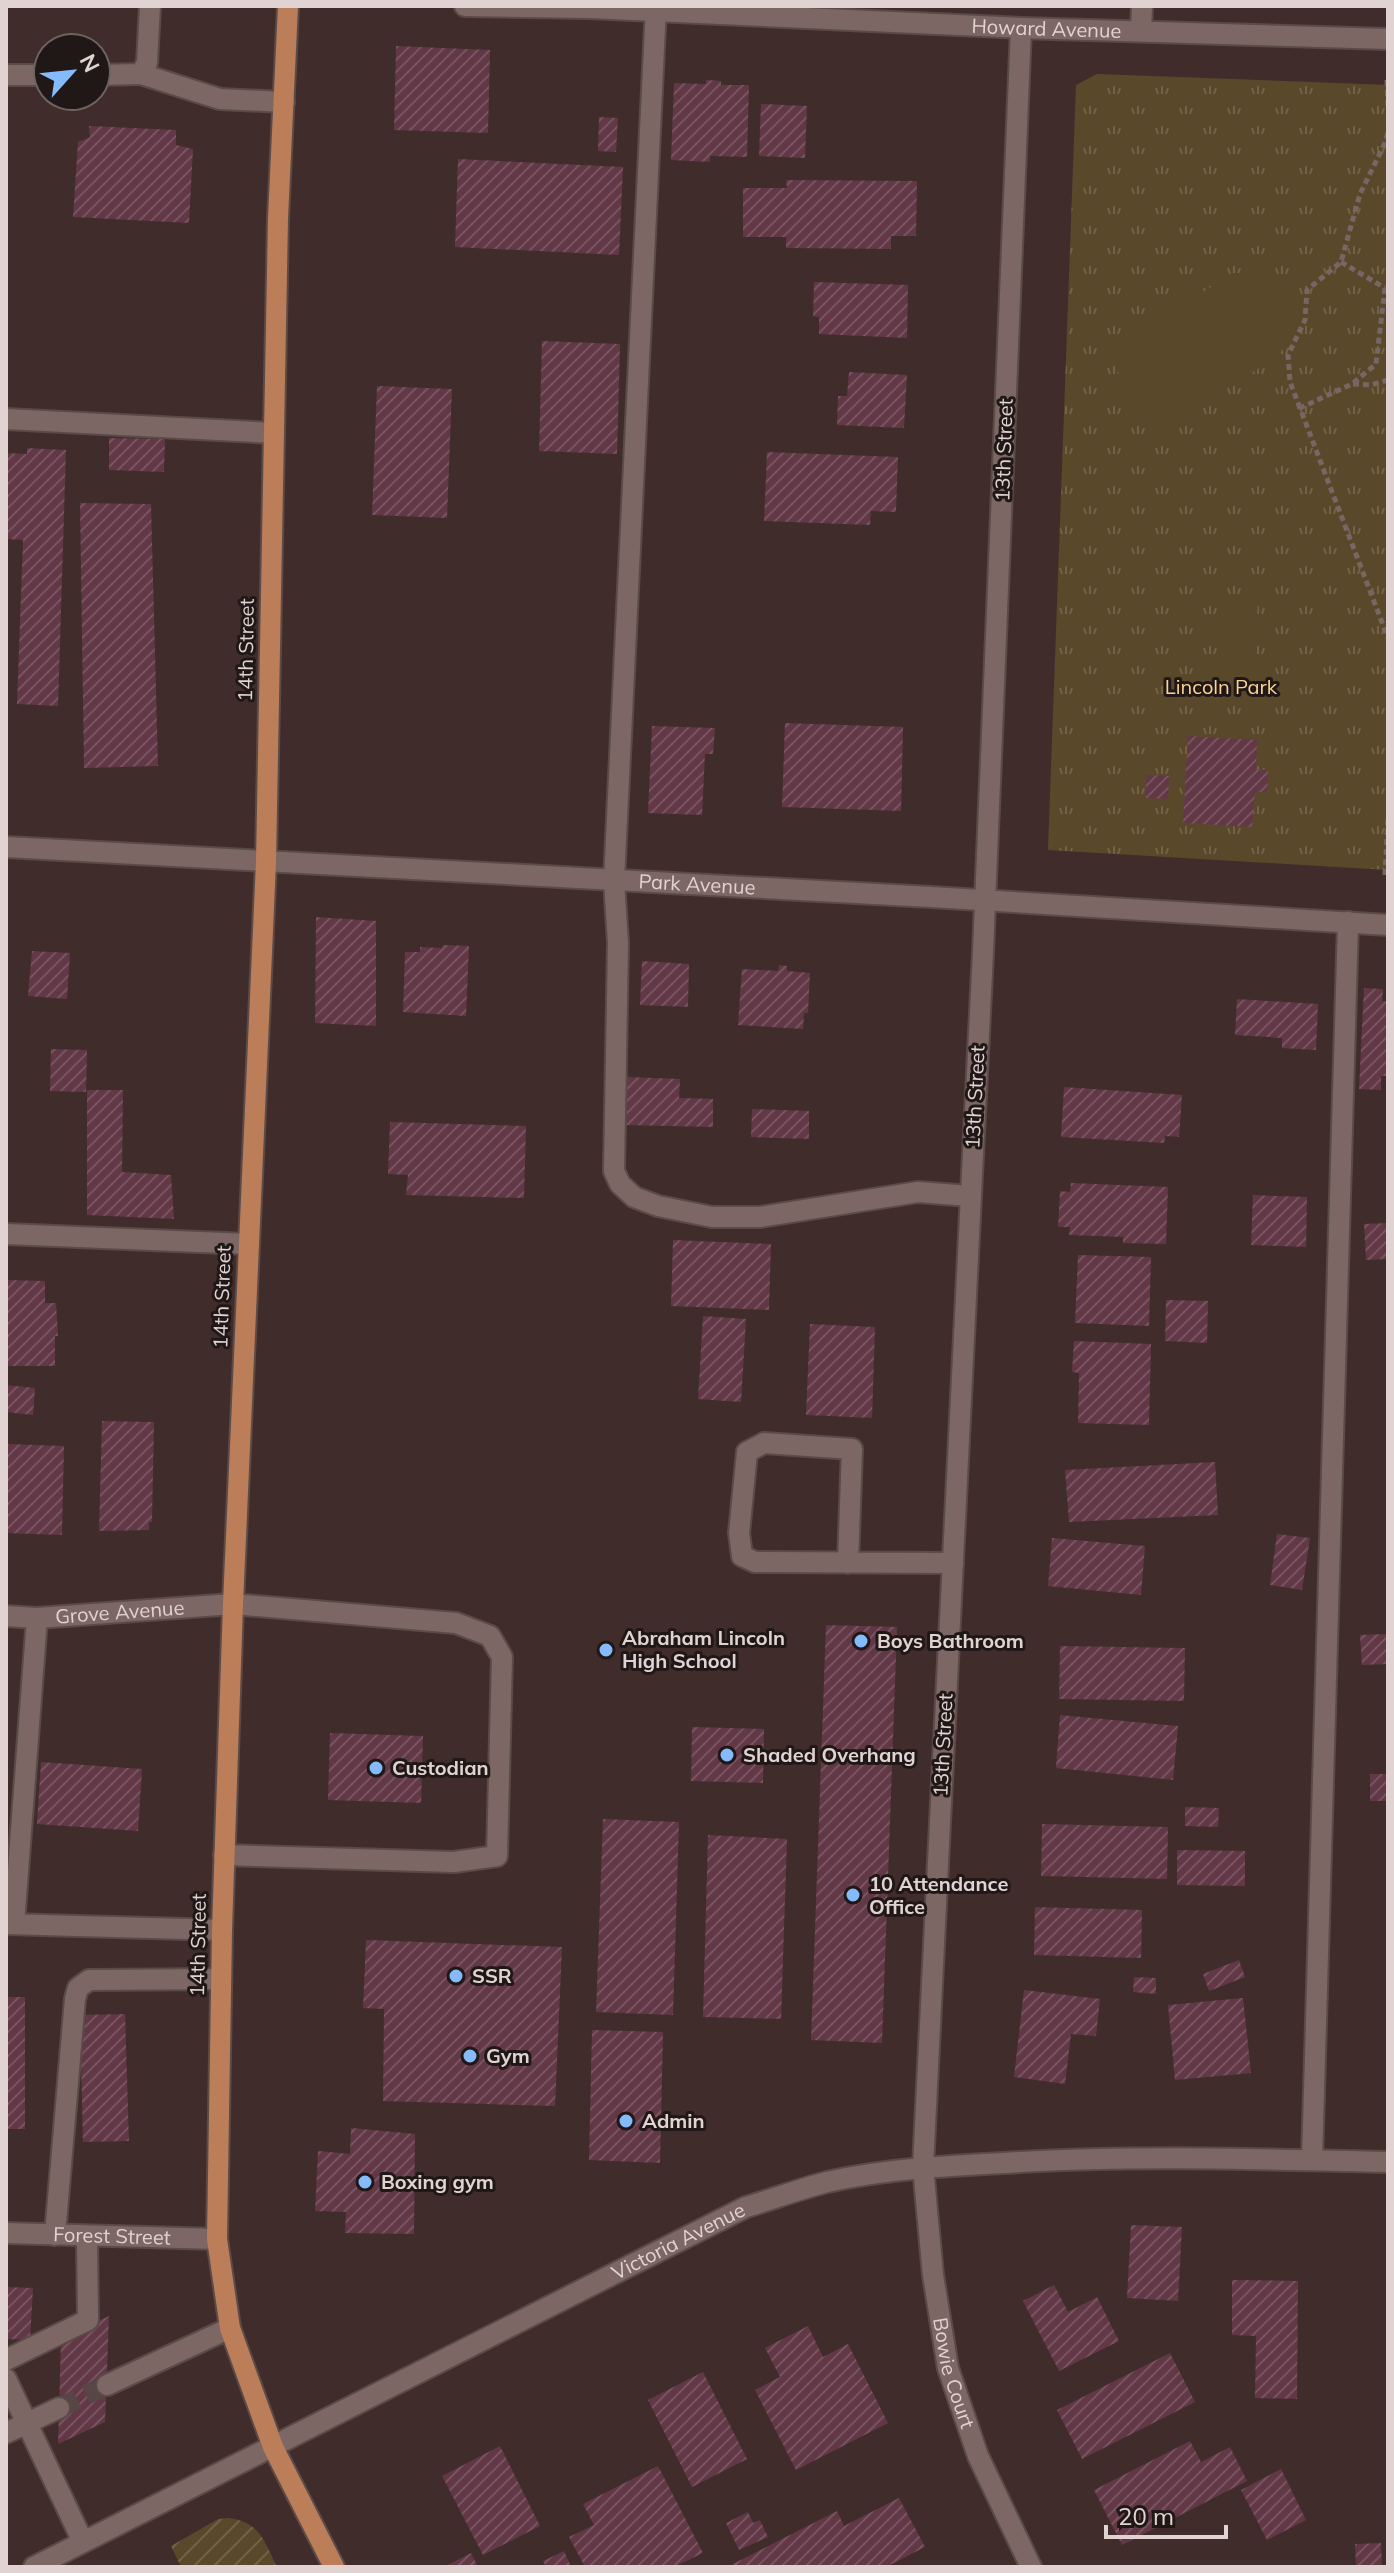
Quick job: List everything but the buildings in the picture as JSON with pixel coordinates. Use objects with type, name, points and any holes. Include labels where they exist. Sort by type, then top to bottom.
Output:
[{"type":"main road","name":"14th Street","points":[[288,6],[278,218],[266,862],[224,1855],[217,2239],[230,2328],[273,2447],[334,2567]]},
{"type":"street","points":[[141,74],[147,63],[150,6]]},
{"type":"street","name":"Howard Avenue","points":[[465,6],[590,7],[1021,28],[1388,39]]},
{"type":"street","points":[[1141,31],[1142,6]]},
{"type":"street","points":[[656,10],[614,881],[618,943],[614,1171],[620,1184],[634,1197],[658,1206],[712,1217],[760,1217],[918,1192],[970,1196]]},
{"type":"street","name":"13th Street","points":[[923,2167],[985,900],[1021,28]]},
{"type":"street","points":[[112,75],[141,74],[220,99],[284,102]]},
{"type":"street","points":[[6,75],[32,75]]},
{"type":"street","points":[[6,419],[274,433]]},
{"type":"street","name":"Park Avenue","points":[[6,847],[1388,925]]},
{"type":"street","points":[[1312,2160],[1348,922]]},
{"type":"street","points":[[6,1234],[248,1244]]},
{"type":"street","points":[[848,1563],[852,1449],[764,1443],[747,1452],[739,1533],[742,1556],[755,1562],[848,1563],[953,1563]]},
{"type":"street","name":"Grove Avenue","points":[[6,1616],[37,1618],[233,1604],[456,1623],[490,1636],[502,1657],[497,1856],[454,1862],[224,1855]]},
{"type":"street","points":[[37,1618],[10,1924],[222,1930]]},
{"type":"street","points":[[55,2235],[78,1988],[89,1980],[221,1979]]},
{"type":"street","name":"Victoria Avenue","points":[[34,2567],[746,2207],[828,2182],[923,2167],[1172,2156],[1388,2162]]},
{"type":"street","name":"Bowie Court","points":[[923,2167],[933,2275],[948,2368],[978,2456],[1031,2567]]},
{"type":"street","name":"Forest Street","points":[[6,2233],[217,2239]]},
{"type":"street","points":[[6,2360],[88,2320],[87,2236]]},
{"type":"street","points":[[107,2385],[230,2328]]},
{"type":"street","points":[[6,2379],[83,2542]]},
{"type":"street","points":[[6,2433],[59,2408]]},
{"type":"path","points":[[1387,80],[1388,107]]},
{"type":"path","points":[[1388,130],[1386,141],[1360,194],[1341,262],[1307,290],[1305,320],[1288,355],[1290,382],[1388,638]]},
{"type":"path","points":[[1300,408],[1352,384],[1376,364],[1386,288],[1341,262]]},
{"type":"path","points":[[1352,384],[1371,385],[1388,380]]},
{"type":"path","points":[[1385,875],[1388,818]]},
{"type":"green space","name":"Lincoln Park","points":[[1097,74],[1388,85],[1388,870],[1048,850],[1076,85]]},
{"type":"green space","points":[[1232,273],[1270,279],[1281,289],[1293,312],[1294,326],[1285,347],[1264,364],[1185,412],[1171,415],[1146,411],[1123,387],[1118,372],[1119,360],[1126,348],[1148,327]]},
{"type":"green space","points":[[1219,596],[1258,597],[1254,687],[1216,686]]},
{"type":"green space","points":[[229,2518],[248,2524],[260,2534],[277,2567],[181,2567],[171,2546],[218,2519]]},
{"type":"tunnel","points":[[59,2408],[107,2385]]},
{"type":"place","name":"Boys Bathroom","points":[[861,1641]]},
{"type":"place","name":"Abraham Lincoln High School","points":[[606,1650]]},
{"type":"place","name":"Shaded Overhang","points":[[727,1755]]},
{"type":"place","name":"Custodian","points":[[376,1768]]},
{"type":"place","name":"10 Attendance Office","points":[[853,1895]]},
{"type":"place","name":"SSR","points":[[456,1976]]},
{"type":"place","name":"Gym","points":[[470,2056]]},
{"type":"place","name":"Admin","points":[[626,2121]]},
{"type":"place","name":"Boxing gym","points":[[365,2182]]}]
